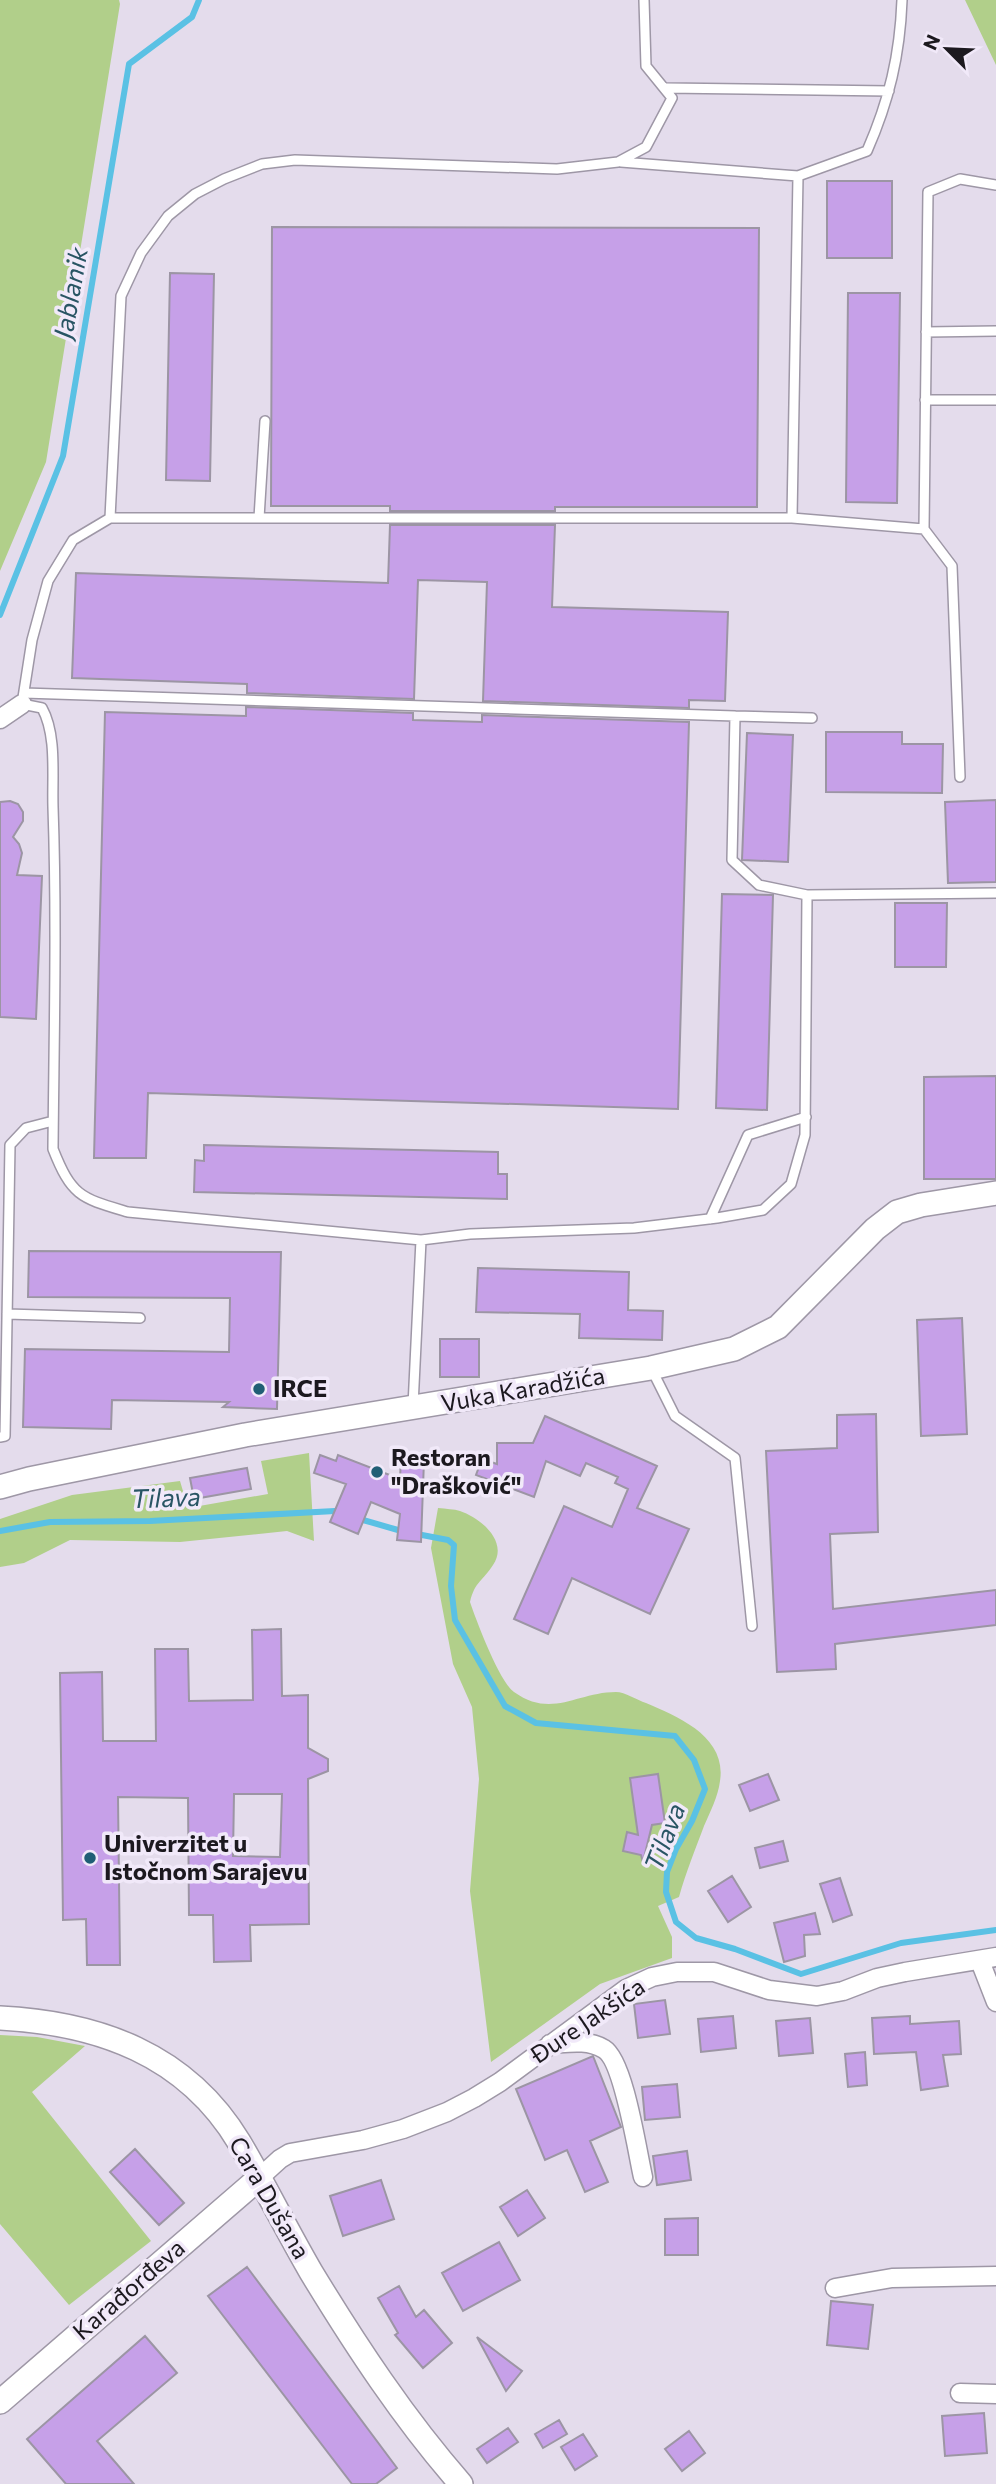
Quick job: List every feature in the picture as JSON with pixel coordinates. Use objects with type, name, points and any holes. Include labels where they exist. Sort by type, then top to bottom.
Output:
[{"type":"street","points":[[0,719],[23,698]]},
{"type":"street","name":"Vuka Karadžića","points":[[0,1487],[245,1435],[651,1368],[734,1349],[778,1327],[875,1229],[897,1212],[921,1205],[996,1193]]},
{"type":"street","name":"Đure Jakšića","points":[[258,2179],[290,2153],[363,2140],[403,2129],[447,2112],[500,2082],[626,1989],[652,1977],[677,1972],[714,1972],[769,1990],[817,1996],[844,1991],[877,1978],[988,1959],[986,1980],[996,2002]]},
{"type":"street","name":"Cara Dušana","points":[[0,2018],[70,2025],[103,2035],[137,2048],[173,2069],[190,2083],[238,2140],[311,2271],[372,2370],[437,2457],[461,2484]]},
{"type":"street","points":[[550,2044],[583,2042],[593,2044],[612,2055],[625,2091],[643,2177]]},
{"type":"street","name":"Karađorđeva","points":[[0,2402],[258,2179]]},
{"type":"street","points":[[835,2288],[892,2277],[996,2276]]},
{"type":"street","points":[[960,2393],[996,2394]]},
{"type":"lane","points":[[618,162],[646,147],[672,98],[646,66],[644,0]]},
{"type":"lane","points":[[110,518],[121,296],[141,253],[168,216],[195,194],[262,164],[295,160],[557,169],[618,162],[798,176],[867,151],[883,114],[897,59],[902,0]]},
{"type":"lane","points":[[666,88],[889,92]]},
{"type":"lane","points":[[792,518],[798,176]]},
{"type":"lane","points":[[960,777],[952,566],[924,528],[928,192],[960,179],[996,185]]},
{"type":"lane","points":[[926,332],[996,331]]},
{"type":"lane","points":[[925,400],[996,400]]},
{"type":"lane","points":[[259,518],[265,421]]},
{"type":"lane","points":[[23,698],[32,640],[48,581],[73,540],[110,518],[792,518],[924,528]]},
{"type":"lane","points":[[23,698],[812,718]]},
{"type":"lane","points":[[23,698],[42,708],[48,719],[51,748],[54,851],[53,1149],[65,1178],[88,1200],[128,1212],[421,1240],[470,1234],[634,1227],[763,1210],[791,1184],[805,1135],[807,895]]},
{"type":"lane","points":[[735,716],[732,860],[759,885],[807,895],[996,893]]},
{"type":"lane","points":[[710,1219],[748,1135],[806,1117]]},
{"type":"lane","points":[[0,1437],[5,1436],[10,1145],[26,1128],[53,1121]]},
{"type":"lane","points":[[412,1408],[421,1240]]},
{"type":"lane","points":[[7,1314],[140,1318]]},
{"type":"lane","points":[[651,1368],[675,1416],[735,1458],[752,1626]]},
{"type":"green space","points":[[0,0],[119,0],[120,4],[46,462],[0,571]]},
{"type":"green space","points":[[965,0],[996,0],[996,65]]},
{"type":"green space","points":[[309,1453],[314,1541],[287,1531],[180,1542],[70,1540],[24,1563],[0,1567],[0,1519],[72,1495],[180,1481],[188,1508],[268,1494],[261,1461]]},
{"type":"green space","points":[[438,1508],[468,1514],[484,1525],[495,1540],[497,1556],[477,1585],[470,1602],[502,1677],[514,1692],[528,1700],[553,1704],[602,1693],[623,1693],[686,1722],[698,1731],[716,1752],[720,1766],[718,1793],[679,1897],[658,1906],[672,1937],[672,1958],[600,1984],[491,2062],[470,1891],[479,1779],[472,1707],[453,1664],[431,1548]]},
{"type":"green space","points":[[0,2035],[37,2037],[85,2046],[32,2092],[151,2241],[69,2305],[0,2224]]},
{"type":"building","points":[[827,181],[892,181],[892,258],[827,258]]},
{"type":"building","points":[[272,227],[759,228],[757,507],[555,507],[555,511],[390,511],[390,506],[271,506]]},
{"type":"building","points":[[170,273],[214,274],[210,481],[166,480]]},
{"type":"building","points":[[848,293],[900,293],[897,503],[846,502]]},
{"type":"building","points":[[390,525],[555,525],[552,607],[728,612],[725,701],[689,700],[689,708],[483,701],[487,582],[418,580],[414,699],[247,693],[247,684],[72,678],[76,573],[388,583]]},
{"type":"building","points":[[246,707],[413,713],[413,720],[482,722],[482,715],[689,722],[678,1109],[148,1093],[146,1158],[94,1158],[105,712],[246,716]]},
{"type":"building","points":[[826,732],[902,732],[902,744],[943,744],[942,793],[826,792]]},
{"type":"building","points":[[747,733],[793,735],[788,862],[742,860]]},
{"type":"building","points":[[996,800],[996,882],[948,883],[945,802]]},
{"type":"building","points":[[0,802],[18,804],[23,812],[23,821],[13,837],[22,853],[17,875],[42,876],[36,1019],[0,1017]]},
{"type":"building","points":[[722,894],[773,895],[767,1110],[716,1108]]},
{"type":"building","points":[[895,903],[947,903],[946,967],[895,967]]},
{"type":"building","points":[[996,1076],[996,1179],[924,1179],[924,1077]]},
{"type":"building","points":[[204,1145],[498,1152],[498,1174],[507,1174],[507,1199],[194,1192],[195,1160],[204,1161]]},
{"type":"building","points":[[29,1251],[281,1252],[277,1409],[223,1407],[229,1402],[112,1400],[111,1429],[23,1427],[25,1349],[229,1352],[230,1298],[28,1297]]},
{"type":"building","points":[[478,1268],[629,1272],[628,1310],[663,1311],[662,1340],[579,1338],[580,1314],[476,1312]]},
{"type":"building","points":[[962,1318],[967,1434],[921,1436],[917,1320]]},
{"type":"building","points":[[440,1339],[479,1339],[479,1377],[440,1377]]},
{"type":"building","points":[[876,1414],[878,1532],[830,1534],[833,1609],[996,1590],[996,1625],[835,1644],[836,1669],[777,1672],[766,1451],[837,1448],[837,1415]]},
{"type":"building","points":[[545,1416],[657,1466],[637,1508],[689,1529],[650,1614],[572,1578],[548,1634],[514,1619],[564,1506],[612,1527],[628,1489],[615,1483],[618,1477],[586,1463],[580,1476],[546,1461],[534,1497],[476,1475],[482,1459],[497,1464],[497,1443],[533,1443]]},
{"type":"building","points":[[320,1455],[336,1461],[338,1455],[400,1479],[401,1458],[424,1460],[421,1542],[397,1540],[400,1514],[371,1502],[358,1534],[330,1522],[346,1484],[314,1473]]},
{"type":"building","points":[[247,1468],[251,1489],[194,1499],[190,1478]]},
{"type":"building","points":[[281,1629],[282,1696],[308,1695],[308,1748],[328,1759],[328,1771],[308,1779],[309,1924],[250,1925],[251,1961],[214,1962],[213,1915],[189,1915],[188,1798],[118,1797],[120,1965],[87,1965],[86,1919],[63,1920],[60,1673],[102,1672],[103,1741],[156,1741],[155,1649],[188,1649],[189,1701],[253,1700],[252,1630]],"holes":[[[234,1794],[282,1794],[280,1857],[233,1856]]]},
{"type":"building","points":[[658,1774],[665,1823],[652,1825],[643,1862],[641,1855],[623,1851],[627,1832],[638,1835],[630,1778]]},
{"type":"building","points":[[768,1774],[779,1800],[750,1811],[739,1785]]},
{"type":"building","points":[[783,1841],[788,1861],[760,1868],[755,1848]]},
{"type":"building","points":[[732,1876],[751,1907],[728,1922],[708,1891]]},
{"type":"building","points":[[840,1878],[852,1915],[833,1922],[820,1884]]},
{"type":"building","points":[[815,1913],[820,1934],[804,1935],[805,1956],[784,1962],[774,1923]]},
{"type":"building","points":[[665,2000],[670,2034],[638,2038],[634,2004]]},
{"type":"building","points":[[733,2016],[736,2048],[701,2052],[698,2019]]},
{"type":"building","points":[[910,2016],[910,2024],[959,2021],[961,2054],[943,2055],[948,2086],[921,2090],[916,2052],[874,2054],[872,2018]]},
{"type":"building","points":[[810,2018],[813,2053],[779,2056],[776,2021]]},
{"type":"building","points":[[865,2052],[867,2085],[848,2087],[845,2054]]},
{"type":"building","points":[[593,2056],[621,2127],[590,2141],[608,2182],[585,2192],[567,2150],[545,2160],[516,2089]]},
{"type":"building","points":[[677,2084],[680,2117],[645,2120],[642,2087]]},
{"type":"building","points":[[135,2149],[184,2203],[159,2225],[110,2172]]},
{"type":"building","points":[[687,2151],[691,2180],[657,2185],[653,2156]]},
{"type":"building","points":[[381,2180],[394,2219],[343,2236],[330,2196]]},
{"type":"building","points":[[527,2190],[545,2218],[518,2236],[500,2207]]},
{"type":"building","points":[[698,2218],[698,2255],[665,2255],[665,2219]]},
{"type":"building","points":[[499,2242],[520,2280],[463,2311],[442,2273]]},
{"type":"building","points":[[247,2267],[397,2468],[376,2484],[352,2484],[208,2296]]},
{"type":"building","points":[[399,2286],[416,2317],[424,2310],[452,2343],[423,2368],[395,2335],[398,2333],[378,2298]]},
{"type":"building","points":[[831,2301],[873,2305],[868,2349],[827,2345]]},
{"type":"building","points":[[145,2336],[177,2373],[97,2441],[134,2484],[66,2484],[27,2439]]},
{"type":"building","points":[[477,2337],[522,2371],[506,2391]]},
{"type":"building","points":[[984,2413],[987,2453],[945,2456],[942,2416]]},
{"type":"building","points":[[559,2420],[567,2434],[543,2448],[535,2434]]},
{"type":"building","points":[[508,2428],[518,2442],[487,2463],[477,2449]]},
{"type":"building","points":[[689,2431],[705,2453],[682,2471],[665,2449]]},
{"type":"building","points":[[583,2434],[597,2456],[575,2470],[561,2447]]},
{"type":"waterway","name":"Jablanik","points":[[0,615],[63,456],[129,64],[192,17],[199,0]]},
{"type":"waterway","name":"Tilava","points":[[0,1531],[50,1522],[150,1521],[335,1511]]},
{"type":"waterway","name":"Tilava","points":[[363,1520],[398,1530]]},
{"type":"waterway","name":"Tilava","points":[[422,1535],[448,1540],[454,1545],[451,1586],[455,1620],[505,1706],[536,1723],[675,1736],[694,1760],[705,1789],[667,1872],[666,1892],[676,1922],[696,1938],[735,1949],[801,1974],[901,1943],[996,1930]]},
{"type":"place","name":"IRCE","points":[[259,1389]]},
{"type":"place","name":"Restoran \"Drašković\"","points":[[377,1472]]},
{"type":"place","name":"Univerzitet u Istočnom Sarajevu","points":[[90,1858]]}]
